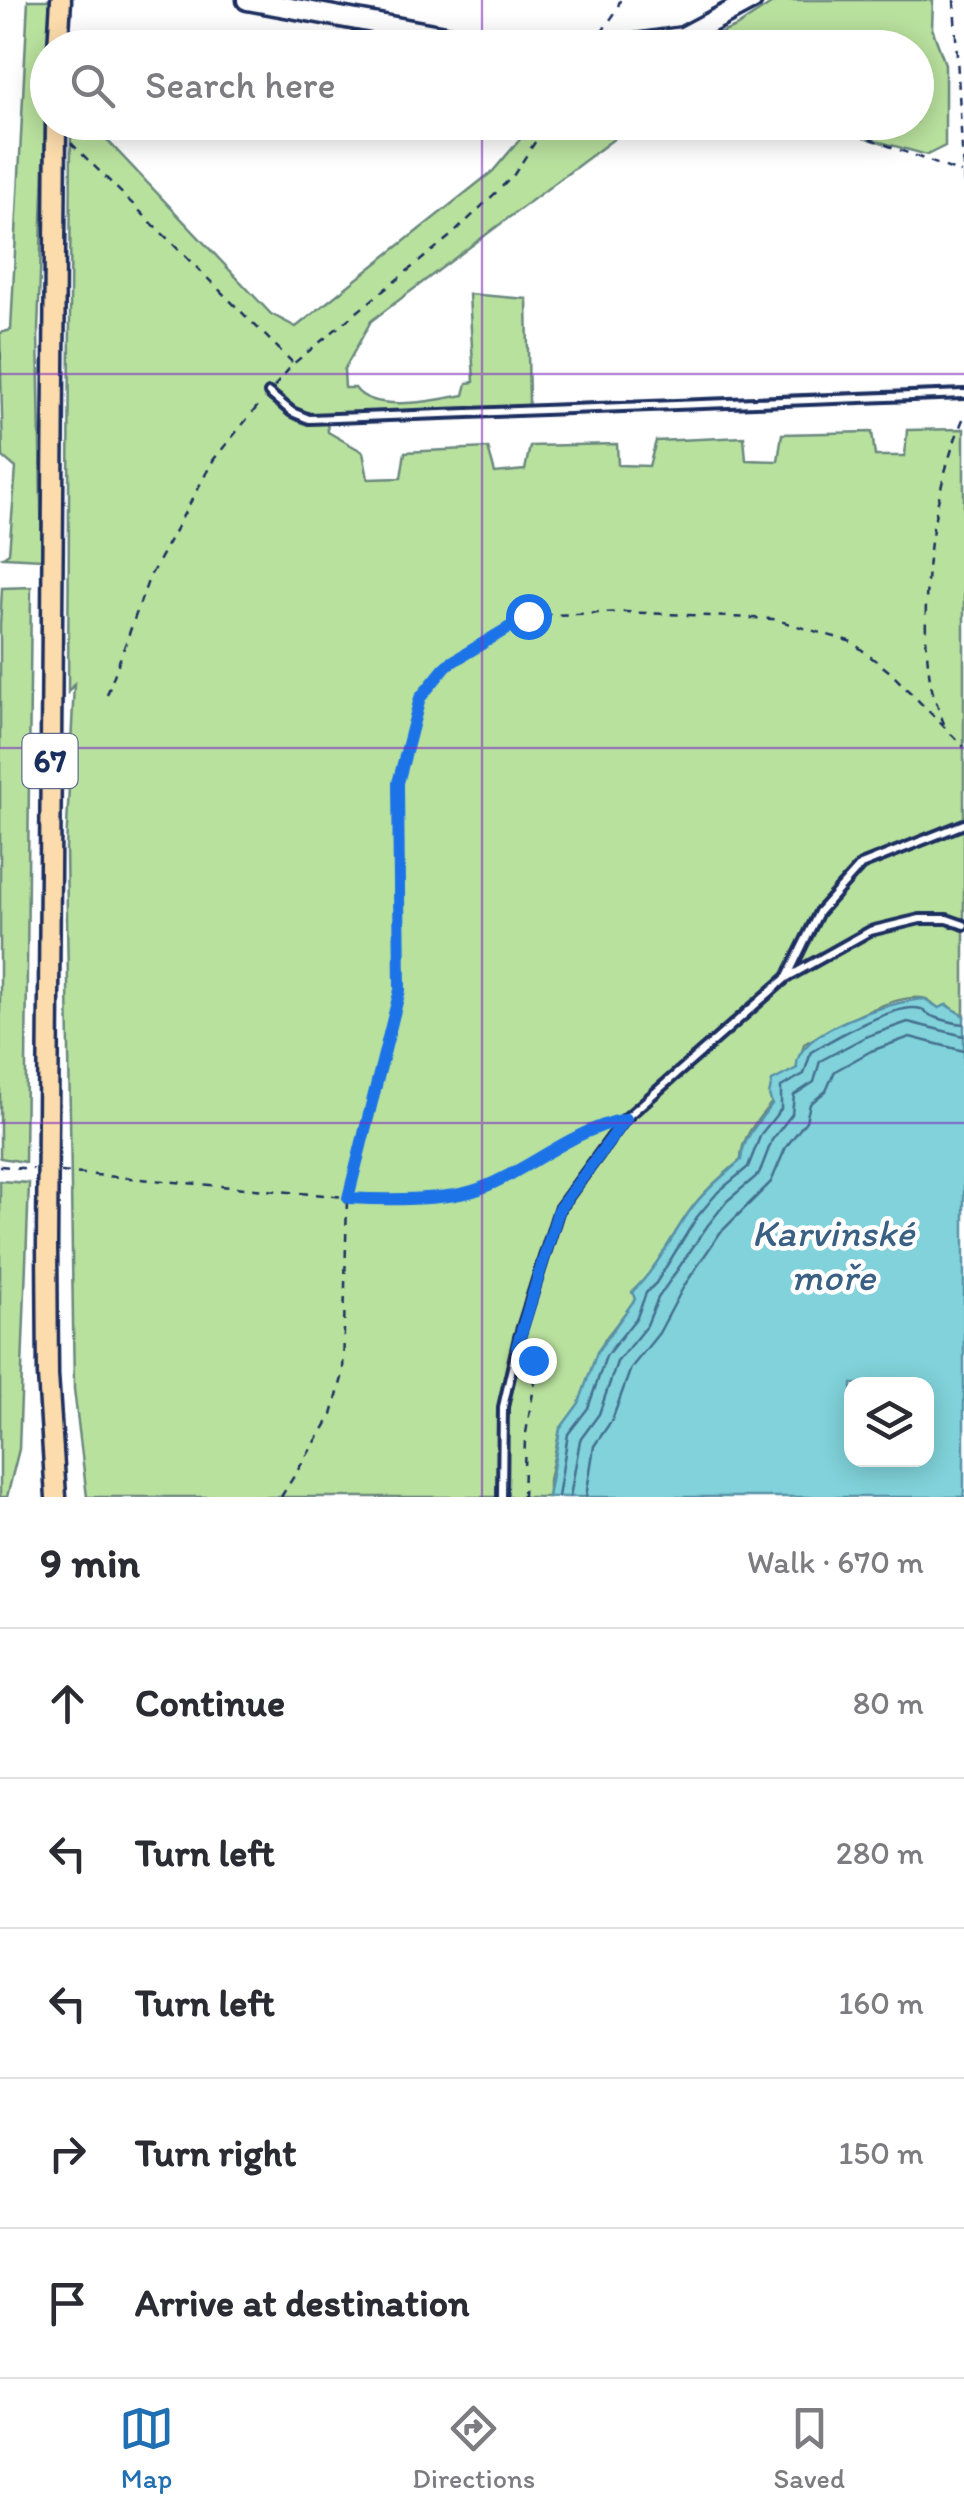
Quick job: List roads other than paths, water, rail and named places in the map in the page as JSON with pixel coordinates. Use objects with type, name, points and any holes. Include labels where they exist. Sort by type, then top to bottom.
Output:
[{"type":"main road","points":[[59,30],[61,0]]},
{"type":"main road","points":[[246,0],[411,30]]},
{"type":"main road","points":[[695,30],[752,0]]},
{"type":"main road","name":"67","points":[[56,140],[47,1171],[48,1375],[56,1497]]},
{"type":"lane","points":[[268,393],[308,419],[964,394]]},
{"type":"lane","points":[[786,978],[819,912],[861,864],[964,824]]},
{"type":"lane","points":[[502,1497],[502,1407],[559,1209],[626,1119],[786,978],[870,931],[920,919],[947,919],[964,925]]},
{"type":"water","name":"Karvinské moře","points":[[925,999],[964,1016],[964,1497],[548,1497],[560,1429],[579,1403],[597,1352],[635,1299],[632,1292],[656,1264],[689,1212],[741,1160],[748,1138],[772,1104],[772,1081],[797,1068],[800,1054],[827,1030],[891,1005]]}]
